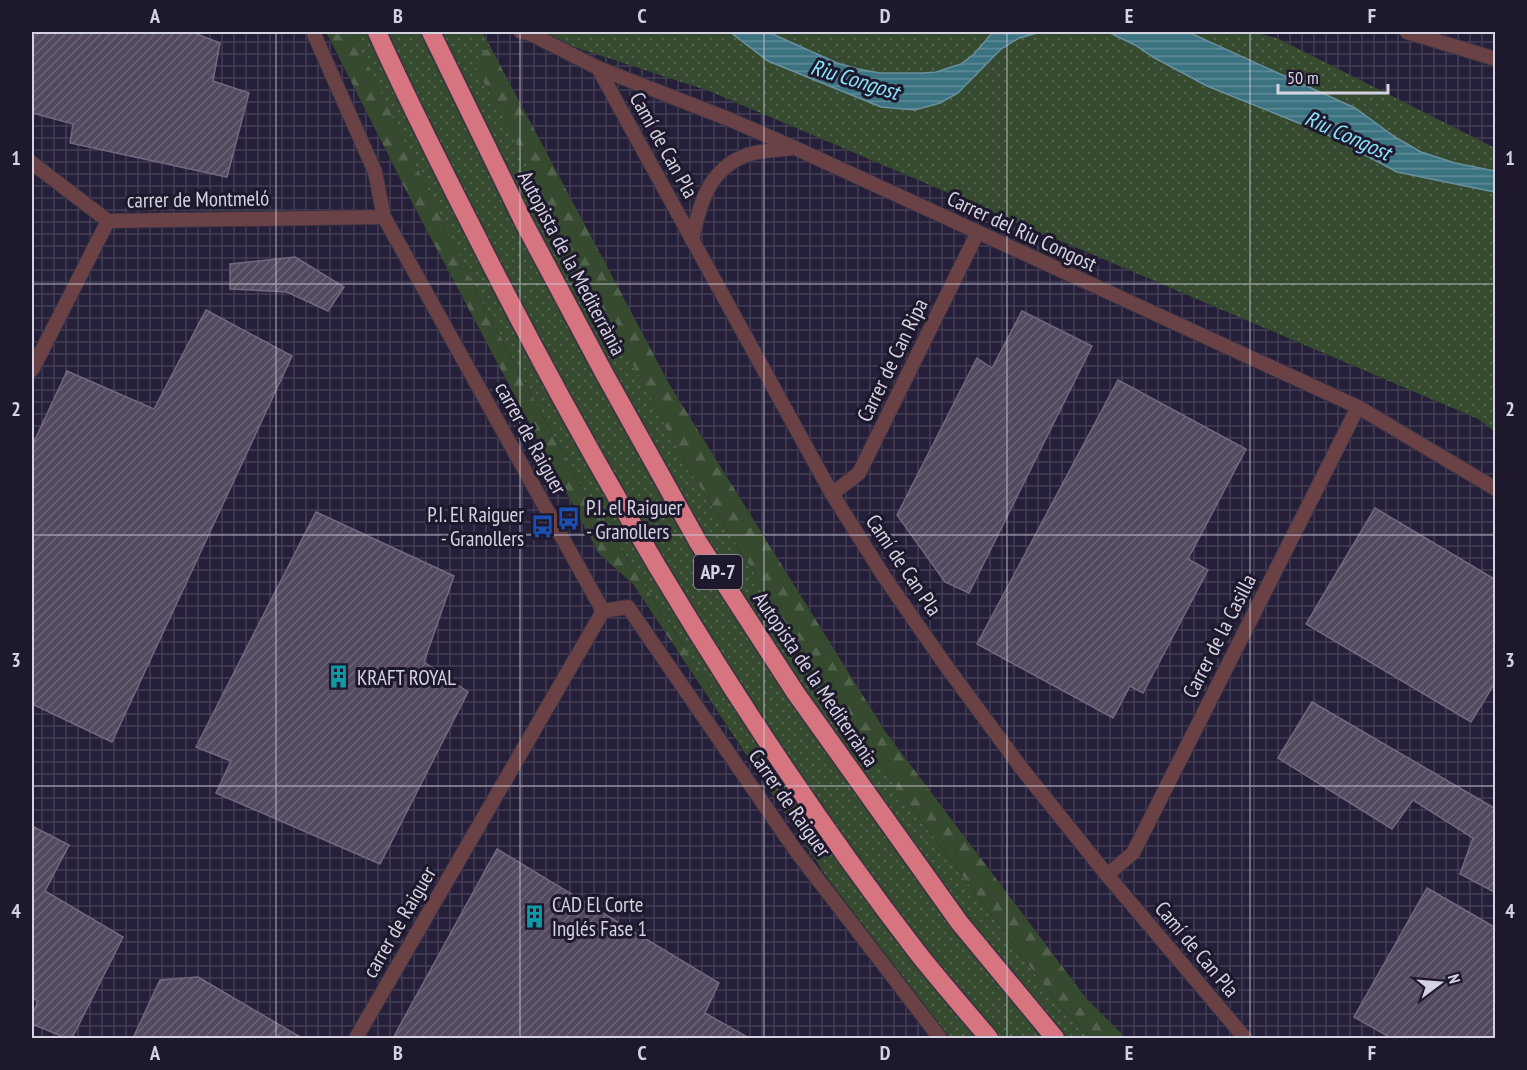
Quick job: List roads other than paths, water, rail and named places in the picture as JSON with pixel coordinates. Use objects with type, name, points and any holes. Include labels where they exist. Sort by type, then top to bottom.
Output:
[{"type":"highway","name":"Autopista de la Mediterrània","points":[[431,32],[529,233],[698,542],[795,692],[959,922],[1055,1038]]},
{"type":"highway","name":"AP-7","points":[[380,38],[519,321],[588,450],[646,551],[714,661],[851,863],[919,953],[989,1038]]},
{"type":"street","name":"carrer de Raiguer","points":[[313,32],[375,172],[384,217],[603,611],[356,1038]]},
{"type":"street","name":"Carrer del Riu Congost","points":[[521,32],[529,33],[598,68],[731,120],[795,148],[977,234],[1358,407],[1496,489]]},
{"type":"street","points":[[1407,32],[1496,59]]},
{"type":"street","name":"Camí de Can Pla","points":[[598,68],[832,494],[885,578],[1022,769],[1245,1038]]},
{"type":"street","points":[[692,240],[704,195],[721,172],[748,155],[795,148]]},
{"type":"street","name":"carrer de Montmeló","points":[[32,163],[108,221],[384,217]]},
{"type":"street","points":[[32,370],[108,221]]},
{"type":"street","name":"Carrer de Can Ripa","points":[[832,494],[859,473],[977,234]]},
{"type":"street","name":"Carrer de la Casilla","points":[[1107,874],[1133,853],[1358,407]]},
{"type":"street","name":"Carrer de Raiguer","points":[[603,611],[628,607],[796,851],[940,1038]]},
{"type":"water","name":"Riu Congost","points":[[730,32],[768,32],[837,63],[858,69],[880,73],[923,73],[936,72],[961,64],[974,54],[993,32],[1041,32],[1019,38],[1001,49],[958,93],[940,103],[915,110],[881,107],[768,61]]},
{"type":"water","name":"Riu Congost","points":[[1108,32],[1188,32],[1355,108],[1395,137],[1421,152],[1455,163],[1495,171],[1495,192],[1397,172],[1326,134],[1207,86]]},
{"type":"place","name":"P.I. el Raiguer - Granollers","points":[[568,519]]},
{"type":"place","name":"P.I. El Raiguer - Granollers","points":[[542,526]]},
{"type":"place","name":"KRAFT ROYAL","points":[[339,677]]},
{"type":"place","name":"CAD El Corte Inglés Fase 1","points":[[534,916]]}]
